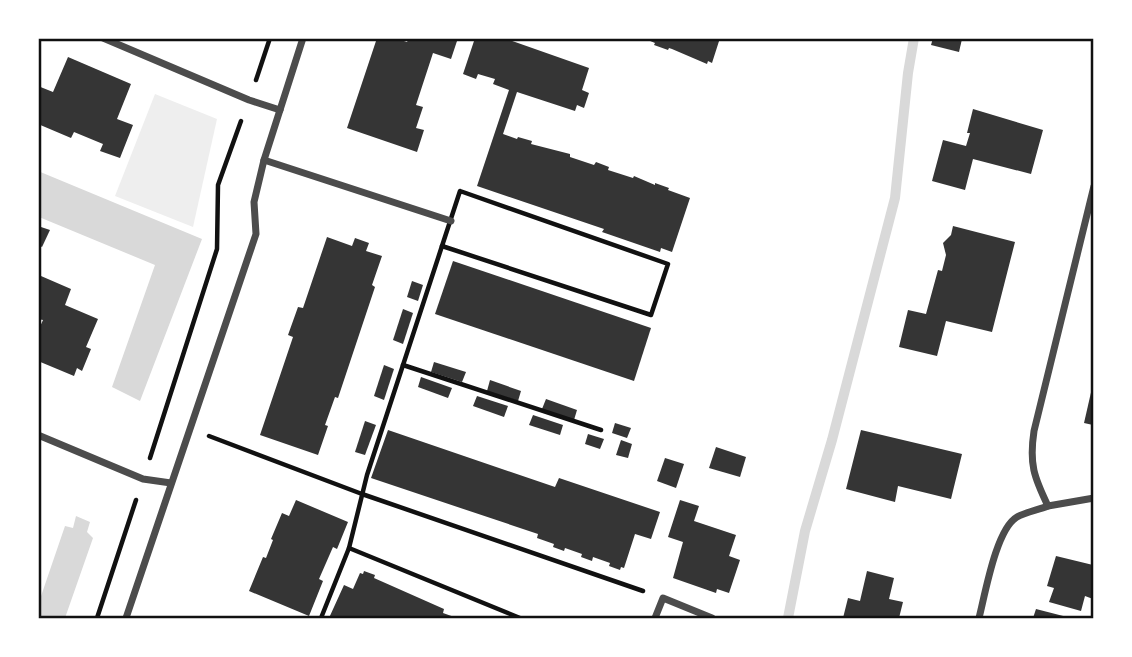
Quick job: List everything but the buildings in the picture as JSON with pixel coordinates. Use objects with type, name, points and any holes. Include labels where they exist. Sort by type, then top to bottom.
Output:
[{"type":"street","points":[[103,38],[249,100],[280,110]]},
{"type":"street","points":[[126,618],[256,234],[254,202],[264,160],[303,38]]},
{"type":"street","points":[[264,160],[451,220]]},
{"type":"street","points":[[1048,506],[1037,485],[1030,456],[1094,186]]},
{"type":"street","points":[[38,435],[143,479],[171,483]]},
{"type":"street","points":[[979,618],[995,553],[1014,518],[1048,506],[1094,498]]},
{"type":"street","points":[[655,618],[663,598],[712,618]]},
{"type":"path","points":[[97,618],[217,248],[218,185],[270,38]]},
{"type":"path","points":[[321,618],[349,548],[362,494],[403,365],[460,191],[668,264],[651,315],[442,246]]},
{"type":"path","points":[[403,365],[601,430]]},
{"type":"path","points":[[189,429],[362,494],[663,598]]},
{"type":"path","points":[[349,548],[520,618]]},
{"type":"shaded area","points":[[155,94],[217,119],[193,227],[115,196]]},
{"type":"shaded area","points":[[38,171],[202,239],[140,401],[112,387],[155,265],[39,217]]},
{"type":"shaded area","points":[[76,516],[90,522],[87,532],[93,538],[65,618],[39,618],[39,602],[65,526],[73,528]]},
{"type":"waterway","points":[[788,618],[805,531],[832,440],[895,198],[914,38]]}]
